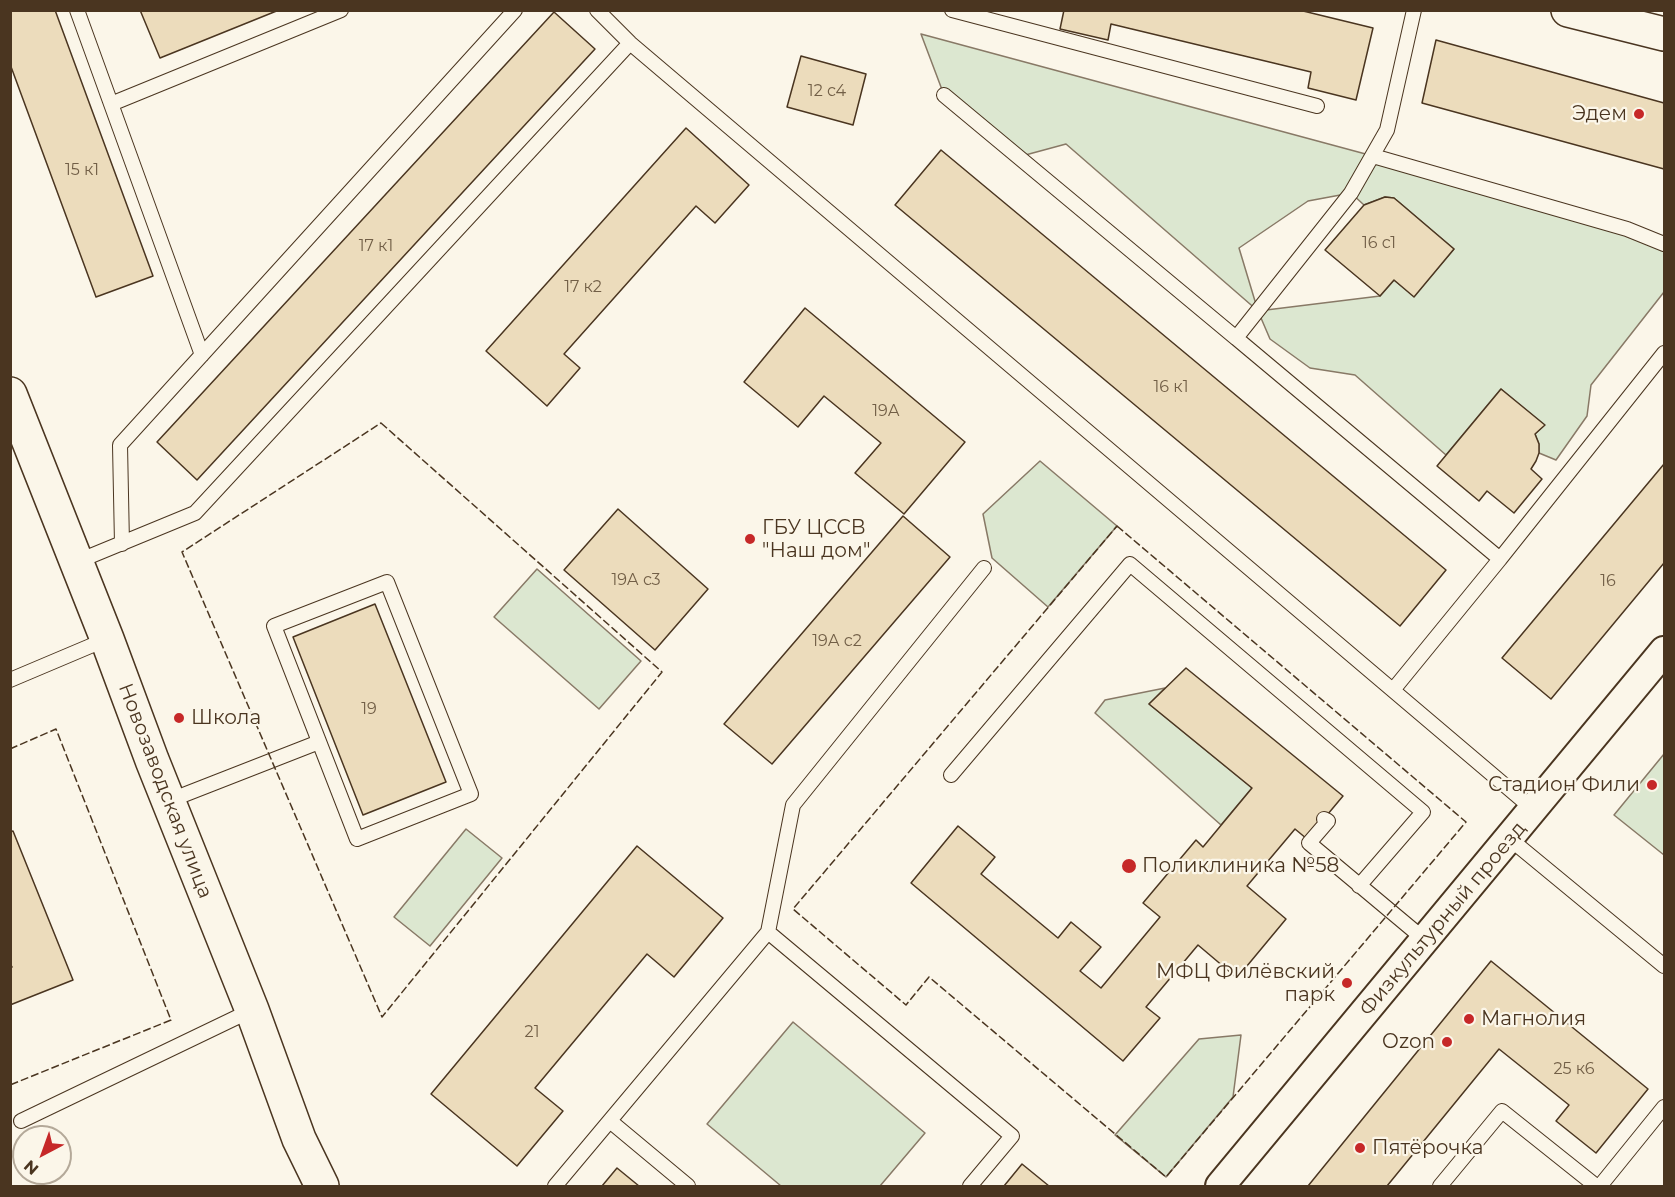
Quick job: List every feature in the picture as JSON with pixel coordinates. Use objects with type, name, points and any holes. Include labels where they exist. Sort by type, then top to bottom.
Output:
[{"type":"street","points":[[1568,10],[1665,34]]},
{"type":"street","name":"Новозаводская улица","points":[[12,402],[252,1010],[299,1139],[322,1186]]},
{"type":"street","name":"Физкультурный проезд","points":[[1220,1186],[1665,651]]},
{"type":"lane","points":[[77,10],[202,355]]},
{"type":"lane","points":[[111,104],[341,10]]},
{"type":"lane","points":[[122,544],[120,445],[515,10]]},
{"type":"lane","points":[[597,10],[630,44],[1534,810]]},
{"type":"lane","points":[[952,10],[1317,106]]},
{"type":"lane","points":[[1236,338],[1351,193],[1373,156],[1387,130],[1414,10]]},
{"type":"lane","points":[[76,562],[195,513],[630,44]]},
{"type":"lane","points":[[944,95],[1500,559]]},
{"type":"lane","points":[[1373,156],[1643,234],[1665,244]]},
{"type":"lane","points":[[1393,690],[1665,353]]},
{"type":"lane","points":[[951,775],[1130,564],[1423,812],[1359,886]]},
{"type":"lane","points":[[555,1186],[768,932],[793,805],[984,568]]},
{"type":"lane","points":[[387,582],[471,794],[357,839],[319,742],[274,626],[387,582]]},
{"type":"lane","points":[[10,680],[106,639]]},
{"type":"lane","points":[[168,801],[319,742]]},
{"type":"lane","points":[[1324,819],[1328,821],[1309,843],[1425,940]]},
{"type":"lane","points":[[1510,839],[1665,966]]},
{"type":"lane","points":[[768,932],[1012,1136],[970,1186]]},
{"type":"lane","points":[[21,1121],[252,1010]]},
{"type":"lane","points":[[1440,1186],[1502,1111],[1598,1186],[1665,1107]]},
{"type":"lane","points":[[610,1121],[688,1186]]},
{"type":"green space","points":[[921,34],[1373,156],[1664,244],[1664,292],[1591,385],[1587,416],[1556,460],[1539,453],[1539,444],[1535,434],[1544,425],[1501,389],[1446,455],[1355,375],[1310,368],[1270,339],[1258,311],[1066,144],[1018,157],[944,95]],"holes":[[[1351,193],[1364,205],[1385,197],[1394,198],[1454,249],[1414,296],[1394,280],[1380,296],[1258,311],[1239,248],[1308,201]]]},
{"type":"green space","points":[[1040,461],[1117,526],[1048,607],[992,558],[983,514]]},
{"type":"green space","points":[[537,569],[641,661],[599,709],[494,617]]},
{"type":"green space","points":[[1165,688],[1149,704],[1252,788],[1221,825],[1095,713],[1105,700]]},
{"type":"green space","name":"Стадион Фили","points":[[1664,754],[1664,855],[1614,815]]},
{"type":"green space","points":[[466,829],[502,858],[430,946],[394,917]]},
{"type":"green space","points":[[793,1022],[925,1133],[880,1186],[781,1186],[707,1124]]},
{"type":"green space","points":[[1241,1035],[1233,1097],[1166,1177],[1115,1135],[1199,1039]]},
{"type":"building","points":[[10,10],[55,10],[153,276],[96,297],[10,64]]},
{"type":"building","points":[[140,10],[279,10],[160,58]]},
{"type":"building","points":[[1064,10],[1299,10],[1373,28],[1356,100],[1308,88],[1311,72],[1111,24],[1108,40],[1060,29]]},
{"type":"building","points":[[554,12],[595,49],[197,480],[157,442]]},
{"type":"building","points":[[1436,40],[1664,103],[1664,169],[1422,103]]},
{"type":"building","points":[[801,56],[866,74],[853,125],[787,107]]},
{"type":"building","points":[[686,128],[749,185],[715,223],[696,206],[564,354],[580,368],[547,406],[486,351]]},
{"type":"building","points":[[941,150],[1446,570],[1400,626],[895,205]]},
{"type":"building","points":[[1385,197],[1394,198],[1454,249],[1414,297],[1394,280],[1380,296],[1325,250],[1364,205]]},
{"type":"building","points":[[805,308],[965,442],[904,514],[855,473],[881,443],[824,396],[798,427],[744,382]]},
{"type":"building","points":[[1501,389],[1545,425],[1535,434],[1539,444],[1539,453],[1531,469],[1542,479],[1514,513],[1487,491],[1479,501],[1437,466]]},
{"type":"building","points":[[1664,464],[1664,563],[1551,699],[1502,658]]},
{"type":"building","points":[[618,509],[708,589],[655,650],[564,570]]},
{"type":"building","points":[[903,516],[950,557],[772,764],[724,724]]},
{"type":"building","points":[[375,604],[446,782],[363,815],[293,637]]},
{"type":"building","points":[[1186,668],[1343,796],[1307,839],[1295,829],[1247,886],[1286,919],[1237,978],[1198,945],[1146,1007],[1160,1018],[1123,1061],[911,883],[958,826],[995,857],[981,874],[1058,938],[1071,922],[1101,947],[1080,971],[1101,988],[1160,917],[1143,903],[1196,840],[1203,847],[1252,788],[1149,704]]},
{"type":"building","points":[[13,831],[73,980],[10,1005],[10,968],[12,967],[10,964],[10,832]]},
{"type":"building","points":[[637,846],[723,918],[674,977],[647,954],[535,1088],[563,1111],[517,1166],[431,1094]]},
{"type":"building","points":[[1491,961],[1648,1089],[1596,1153],[1556,1121],[1569,1105],[1499,1049],[1387,1186],[1308,1186]]},
{"type":"building","points":[[1022,1164],[1049,1186],[1004,1186]]},
{"type":"building","points":[[617,1168],[639,1186],[602,1186]]},
{"type":"fence","points":[[381,423],[662,672],[382,1017],[182,552],[381,423]]},
{"type":"fence","points":[[1117,526],[1466,822],[1166,1177],[929,977],[906,1005],[793,909],[1117,526]]},
{"type":"fence","points":[[10,749],[56,729],[171,1020],[10,1085]]},
{"type":"place","name":"Эдем","points":[[1639,114]]},
{"type":"place","name":"ГБУ ЦССВ \"Наш дом\"","points":[[750,539]]},
{"type":"place","name":"Школа","points":[[179,718]]},
{"type":"place","name":"Стадион Фили","points":[[1652,785]]},
{"type":"place","name":"Поликлиника №58","points":[[1129,866]]},
{"type":"place","name":"МФЦ Филёвский парк","points":[[1347,983]]},
{"type":"place","name":"Магнолия","points":[[1469,1019]]},
{"type":"place","name":"Ozon","points":[[1447,1042]]},
{"type":"place","name":"Пятёрочка","points":[[1360,1148]]}]
